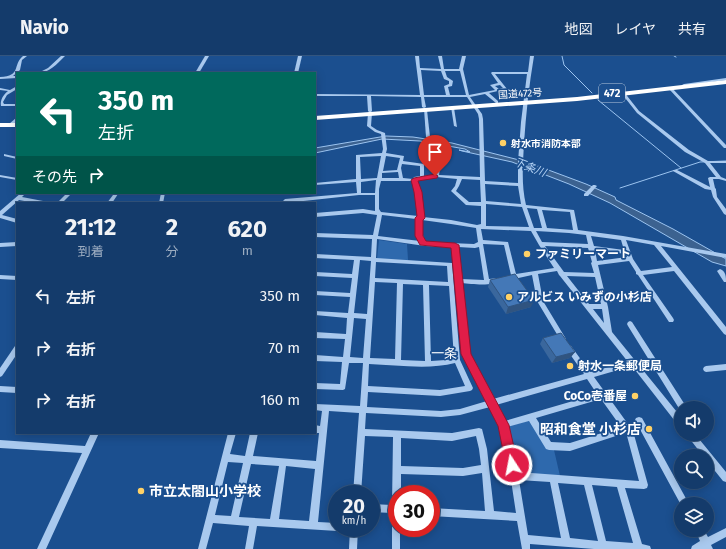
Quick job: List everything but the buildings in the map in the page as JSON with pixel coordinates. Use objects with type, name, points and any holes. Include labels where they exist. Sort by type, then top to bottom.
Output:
[{"type":"highway","name":"国道472号","points":[[316,117],[425,109],[450,101],[474,105],[524,102],[623,94],[726,81]]},
{"type":"highway","name":"国道472号","points":[[474,105],[497,102],[524,102],[685,86]]},
{"type":"highway","points":[[1,126],[15,126]]},
{"type":"street","points":[[10,77],[18,70],[20,60],[25,56]]},
{"type":"street","points":[[42,72],[49,69],[63,56]]},
{"type":"street","points":[[198,72],[207,56]]},
{"type":"street","points":[[296,72],[300,56]]},
{"type":"street","points":[[417,56],[428,137]]},
{"type":"street","points":[[440,56],[445,78],[451,81],[464,82]]},
{"type":"street","points":[[464,56],[461,70],[464,82],[468,96],[481,119],[484,225],[478,227]]},
{"type":"street","points":[[532,56],[524,102],[519,169],[524,206],[533,230],[559,272],[674,414]]},
{"type":"street","points":[[419,69],[461,70]]},
{"type":"street","points":[[316,94],[422,96],[450,101],[505,89],[493,72],[529,73]]},
{"type":"street","points":[[0,78],[16,77]]},
{"type":"street","points":[[451,81],[451,85],[446,86],[456,126]]},
{"type":"street","points":[[685,86],[726,81]]},
{"type":"street","points":[[498,90],[492,85],[501,84]]},
{"type":"street","points":[[16,88],[6,94],[1,102],[2,105],[16,105]]},
{"type":"street","points":[[670,88],[726,147]]},
{"type":"street","points":[[0,90],[16,91]]},
{"type":"street","points":[[486,93],[497,102]]},
{"type":"street","points":[[623,94],[638,112],[687,151],[707,162],[719,178]]},
{"type":"street","points":[[358,485],[373,259],[375,237],[380,215],[377,194],[378,179],[381,172],[385,143],[383,133],[370,128],[369,95]]},
{"type":"street","points":[[6,155],[16,158]]},
{"type":"street","points":[[359,194],[358,156],[383,155],[402,157],[399,168],[401,179]]},
{"type":"street","points":[[436,176],[439,160]]},
{"type":"street","points":[[401,162],[422,165],[422,178]]},
{"type":"street","points":[[707,162],[726,162]]},
{"type":"street","points":[[381,172],[400,171]]},
{"type":"street","points":[[675,172],[707,188],[714,189]]},
{"type":"street","points":[[316,184],[378,179],[414,180],[436,176],[520,185]]},
{"type":"street","points":[[1,177],[16,179]]},
{"type":"street","points":[[460,178],[453,191],[468,204],[484,203],[524,206],[572,212],[576,232]]},
{"type":"street","points":[[726,180],[710,178],[715,197],[726,213]]},
{"type":"street","points":[[414,180],[418,192],[420,218],[418,232],[423,244]]},
{"type":"street","points":[[586,195],[595,186]]},
{"type":"street","points":[[16,221],[0,215],[23,194]]},
{"type":"street","points":[[60,202],[69,194]]},
{"type":"street","points":[[110,202],[116,194]]},
{"type":"street","points":[[285,200],[377,194]]},
{"type":"street","points":[[18,198],[38,202]]},
{"type":"street","points":[[539,208],[545,230]]},
{"type":"street","points":[[316,215],[360,210],[478,227],[588,233],[726,256]]},
{"type":"street","points":[[478,227],[487,282]]},
{"type":"street","points":[[588,233],[605,307],[609,333]]},
{"type":"street","points":[[316,235],[375,237],[423,244],[475,246],[484,242],[506,243],[514,277]]},
{"type":"street","points":[[623,238],[627,252],[638,273],[671,320]]},
{"type":"street","points":[[0,245],[16,244]]},
{"type":"street","points":[[541,244],[591,247],[627,252]]},
{"type":"street","points":[[656,244],[726,332]]},
{"type":"street","points":[[364,389],[440,393],[470,388],[457,360],[454,282],[455,245]]},
{"type":"street","points":[[316,256],[450,264],[466,354],[503,425],[511,454],[526,549]]},
{"type":"street","points":[[316,386],[343,387],[357,258]]},
{"type":"street","points":[[594,263],[630,258]]},
{"type":"street","points":[[638,273],[676,269]]},
{"type":"street","points":[[720,271],[726,280]]},
{"type":"street","points":[[372,280],[426,283],[487,282],[535,274],[559,272],[597,275]]},
{"type":"street","points":[[316,274],[355,276]]},
{"type":"street","points":[[514,476],[644,485],[630,434],[589,374],[561,337],[540,301],[535,274]]},
{"type":"street","points":[[0,277],[16,278]]},
{"type":"street","points":[[398,363],[400,282]]},
{"type":"street","points":[[426,283],[428,364]]},
{"type":"street","points":[[316,293],[353,295]]},
{"type":"street","points":[[587,306],[605,307]]},
{"type":"street","points":[[316,314],[369,317]]},
{"type":"street","points":[[630,324],[678,401]]},
{"type":"street","points":[[316,335],[348,336]]},
{"type":"street","points":[[0,374],[16,350]]},
{"type":"street","points":[[316,358],[428,364],[446,363],[457,360]]},
{"type":"street","points":[[316,407],[441,414],[460,412],[589,374],[632,363]]},
{"type":"street","points":[[706,369],[726,367]]},
{"type":"street","points":[[0,389],[16,390]]},
{"type":"street","points":[[503,425],[602,395]]},
{"type":"street","points":[[313,525],[326,408]]},
{"type":"street","points":[[531,417],[549,446],[570,447],[626,429]]},
{"type":"street","points":[[639,420],[681,497]]},
{"type":"street","points":[[316,429],[324,430]]},
{"type":"street","points":[[361,432],[452,437],[479,432],[483,449],[490,516]]},
{"type":"street","points":[[41,549],[95,434]]},
{"type":"street","points":[[202,549],[232,434]]},
{"type":"street","points":[[234,520],[254,434]]},
{"type":"street","points":[[396,485],[397,435]]},
{"type":"street","points":[[696,441],[726,478]]},
{"type":"street","points":[[0,444],[87,450]]},
{"type":"street","points":[[226,458],[320,465]]},
{"type":"street","points":[[274,523],[283,462]]},
{"type":"street","points":[[396,470],[463,472],[485,468]]},
{"type":"street","points":[[553,479],[566,542]]},
{"type":"street","points":[[586,482],[603,545]]},
{"type":"street","points":[[525,539],[643,548],[620,483]]},
{"type":"street","points":[[440,513],[520,517]]},
{"type":"street","points":[[210,518],[328,526]]},
{"type":"street","points":[[249,549],[254,522]]},
{"type":"street","points":[[695,549],[708,546],[726,532]]},
{"type":"street","points":[[353,549],[354,537]]},
{"type":"street","points":[[396,537],[396,549]]},
{"type":"street","points":[[703,537],[708,546]]},
{"type":"shaded area","points":[[379,240],[407,244],[408,260],[377,259]]},
{"type":"shaded area","points":[[528,421],[532,422],[547,449],[554,450],[560,476],[521,474],[517,470],[508,426]]},
{"type":"water","name":"下条川","points":[[386,136],[413,137],[452,143],[527,162],[586,184],[615,197],[616,200],[673,229],[726,259],[726,266],[712,262],[610,203],[569,184],[512,162],[459,150],[470,152],[465,149],[420,141],[382,139],[316,153],[316,148]]},
{"type":"waterway","points":[[562,56],[564,65],[592,93]]},
{"type":"waterway","points":[[598,100],[681,168]]},
{"type":"waterway","points":[[620,188],[700,162],[726,161]]},
{"type":"place","name":"射水市消防本部","points":[[503,143]]},
{"type":"place","name":"ファミリーマート","points":[[527,254]]},
{"type":"place","name":"アルビス いみずの小杉店","points":[[509,297]]},
{"type":"place","name":"射水一条郵便局","points":[[570,366]]},
{"type":"place","name":"CoCo壱番屋","points":[[635,396]]},
{"type":"place","name":"昭和食堂 小杉店","points":[[649,429]]},
{"type":"place","name":"市立太閤山小学校","points":[[141,491]]},
{"type":"district","name":"一条","points":[[444,353]]},
{"type":"route","points":[[435,176],[416,178],[414,180],[418,192],[421,218],[419,218],[419,236],[423,244],[455,245],[466,354],[503,425],[511,454],[512,465]]}]
